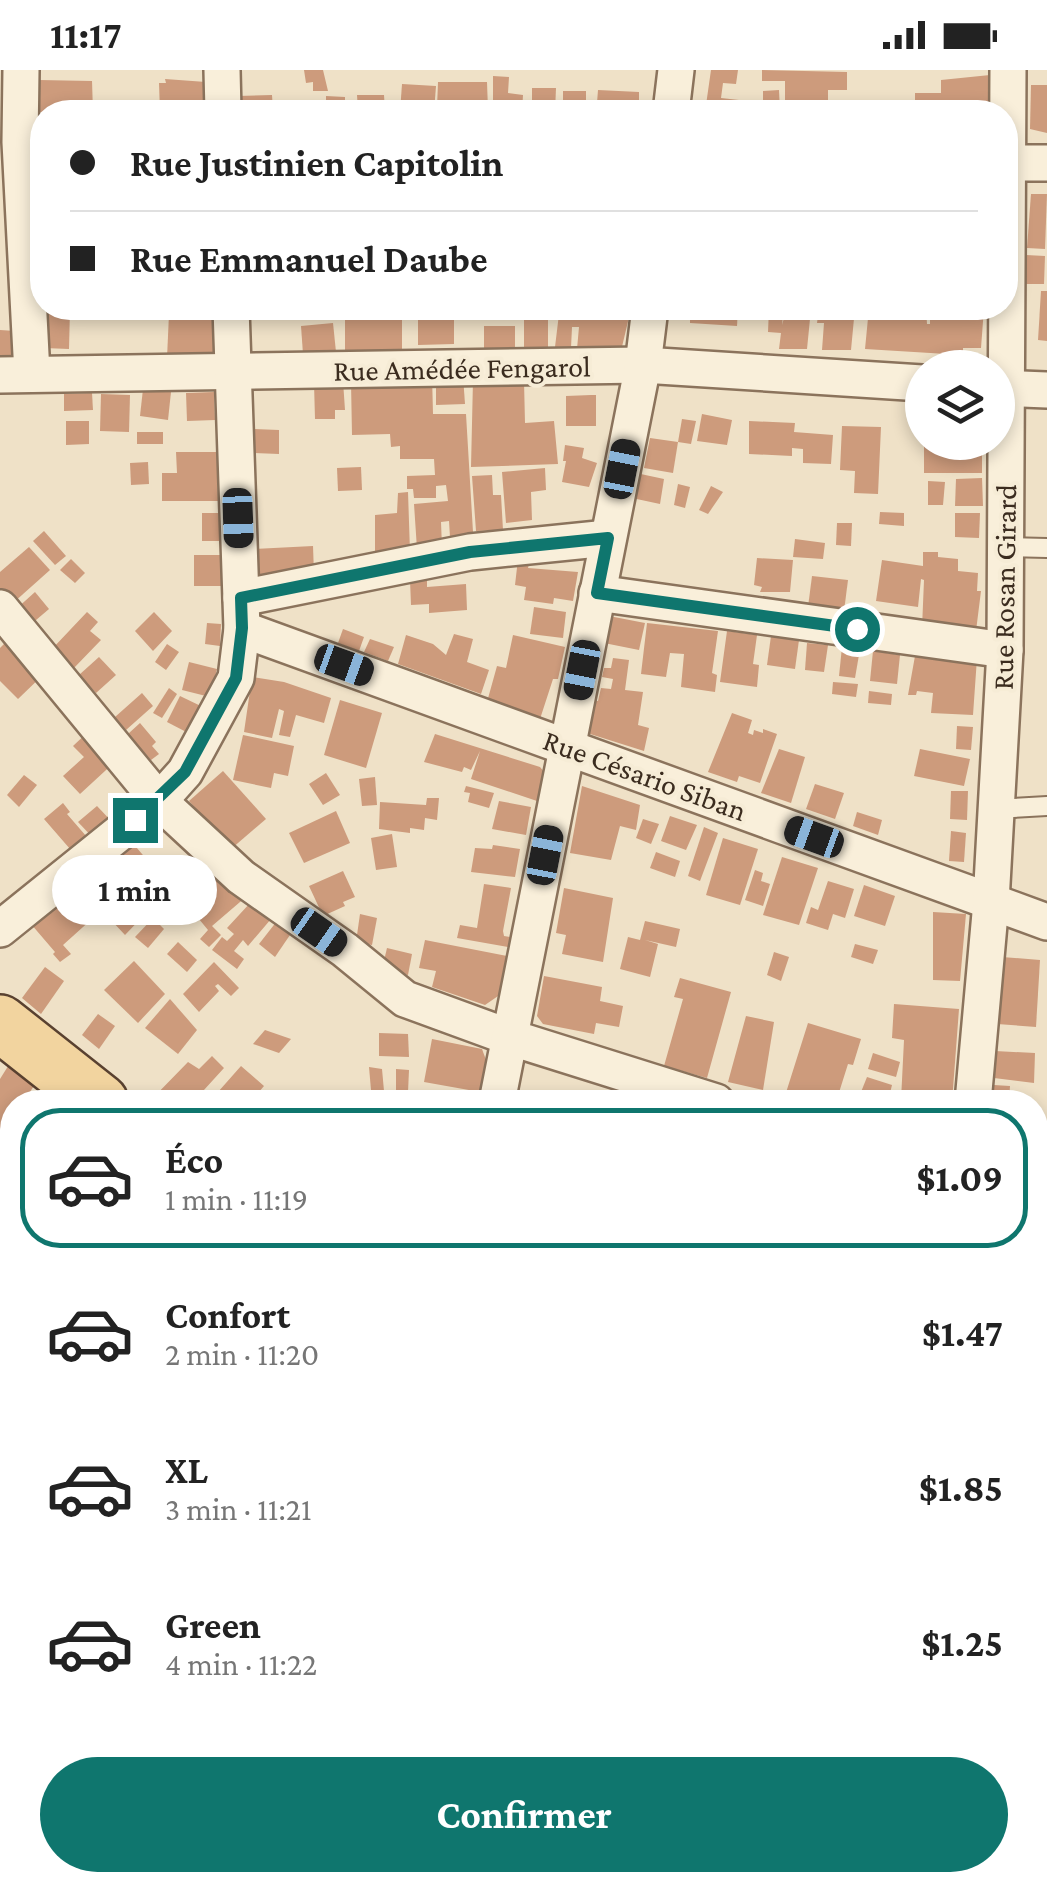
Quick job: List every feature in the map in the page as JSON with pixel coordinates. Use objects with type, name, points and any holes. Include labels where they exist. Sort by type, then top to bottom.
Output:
[{"type":"main road","points":[[0,1023],[85,1090]]},
{"type":"street","points":[[16,374],[23,263],[21,70]]},
{"type":"street","points":[[222,70],[223,100]]},
{"type":"street","points":[[672,100],[676,70]]},
{"type":"street","name":"Rue Rosan Girard","points":[[1007,100],[1008,70]]},
{"type":"street","points":[[1018,163],[1047,164]]},
{"type":"street","points":[[0,929],[158,801],[185,772],[236,678],[242,613],[231,320]]},
{"type":"street","points":[[499,1090],[643,366],[649,320]]},
{"type":"street","name":"Rue Rosan Girard","points":[[1003,320],[1003,350]]},
{"type":"street","name":"Rue Amédée Fengarol","points":[[16,374],[643,366],[905,382]]},
{"type":"street","points":[[1015,389],[1047,390]]},
{"type":"street","name":"Rue Rosan Girard","points":[[975,1090],[991,902],[1005,650],[1004,460]]},
{"type":"street","points":[[242,613],[470,552],[608,538]]},
{"type":"street","points":[[597,593],[1005,650]]},
{"type":"street","points":[[0,608],[158,801],[241,877],[345,950],[405,999],[678,1090]]},
{"type":"street","name":"Rue Césario Siban","points":[[242,613],[566,746],[1047,922]]},
{"type":"lane","points":[[1006,546],[1047,548]]},
{"type":"lane","points":[[996,809],[1047,806]]},
{"type":"building","points":[[304,70],[323,70],[328,91],[313,91],[313,82],[306,83]]},
{"type":"building","points":[[711,70],[738,70],[736,84],[723,83],[721,98],[739,100],[707,100]]},
{"type":"building","points":[[762,70],[847,72],[847,90],[828,90],[828,100],[785,100],[785,81],[762,81]]},
{"type":"building","points":[[990,75],[990,100],[915,100],[915,93],[941,93],[941,80]]},
{"type":"building","points":[[493,76],[509,77],[508,93],[523,95],[523,100],[493,100]]},
{"type":"building","points":[[165,79],[206,82],[211,100],[160,100],[159,83],[166,83]]},
{"type":"building","points":[[39,80],[92,81],[93,100],[39,100]]},
{"type":"building","points":[[438,82],[487,82],[488,100],[437,100]]},
{"type":"building","points":[[402,84],[436,86],[435,100],[401,100]]},
{"type":"building","points":[[1031,85],[1047,85],[1047,133],[1030,129]]},
{"type":"building","points":[[532,88],[556,88],[556,100],[532,100]]},
{"type":"building","points":[[598,90],[639,92],[639,100],[597,100]]},
{"type":"building","points":[[779,90],[779,100],[763,100],[763,91]]},
{"type":"building","points":[[563,91],[586,91],[586,100],[563,100]]},
{"type":"building","points":[[272,95],[272,100],[238,100],[238,96]]},
{"type":"building","points":[[357,95],[384,95],[384,100],[357,100]]},
{"type":"building","points":[[326,96],[345,97],[345,100],[326,100]]},
{"type":"building","points":[[1031,194],[1047,194],[1045,249],[1027,248]]},
{"type":"building","points":[[1026,255],[1045,256],[1044,284],[1025,284]]},
{"type":"building","points":[[1041,291],[1047,291],[1047,341],[1038,340]]},
{"type":"building","points":[[45,320],[70,320],[69,349],[44,348]]},
{"type":"building","points":[[169,320],[212,320],[214,357],[167,358]]},
{"type":"building","points":[[345,320],[402,320],[402,350],[345,350]]},
{"type":"building","points":[[418,320],[454,320],[454,344],[418,345]]},
{"type":"building","points":[[524,320],[548,320],[548,353],[524,353]]},
{"type":"building","points":[[558,320],[628,320],[621,351],[577,349],[579,327],[572,327],[571,348],[555,347]]},
{"type":"building","points":[[690,320],[737,320],[737,326]]},
{"type":"building","points":[[768,320],[783,320],[782,325],[783,320],[810,320],[807,349],[779,349],[781,333],[768,332]]},
{"type":"building","points":[[854,320],[851,350],[822,350],[824,323],[817,323]]},
{"type":"building","points":[[868,320],[927,320],[930,324],[930,320],[983,320],[981,348],[865,349]]},
{"type":"building","points":[[333,323],[336,352],[303,354],[301,326]]},
{"type":"building","points":[[484,326],[515,326],[515,353],[484,354]]},
{"type":"building","points":[[0,330],[15,331],[13,358],[0,357]]},
{"type":"building","points":[[432,375],[433,414],[466,414],[473,532],[450,537],[449,521],[441,522],[442,547],[417,549],[414,504],[448,501],[446,485],[436,486],[436,498],[414,498],[413,489],[407,489],[407,476],[435,475],[434,459],[400,459],[400,446],[391,447],[390,434],[352,435],[351,382]]},
{"type":"building","points":[[436,375],[463,376],[465,404],[436,405]]},
{"type":"building","points":[[473,380],[524,381],[525,423],[554,421],[558,464],[471,467]]},
{"type":"building","points":[[343,381],[345,410],[335,410],[335,419],[315,419],[314,383]]},
{"type":"building","points":[[143,389],[171,392],[168,420],[140,416]]},
{"type":"building","points":[[214,392],[215,420],[187,421],[186,393]]},
{"type":"building","points":[[92,393],[93,410],[64,411],[64,394]]},
{"type":"building","points":[[101,394],[130,395],[129,432],[100,431]]},
{"type":"building","points":[[596,395],[596,426],[566,426],[566,396]]},
{"type":"building","points":[[702,414],[732,420],[727,445],[697,441]]},
{"type":"building","points":[[682,419],[696,421],[691,444],[678,442]]},
{"type":"building","points":[[66,421],[89,421],[89,444],[66,445]]},
{"type":"building","points":[[749,421],[795,423],[794,432],[833,435],[831,464],[803,463],[803,449],[792,448],[792,456],[749,454]]},
{"type":"building","points":[[842,426],[881,427],[878,494],[854,493],[855,471],[840,470]]},
{"type":"building","points":[[254,429],[279,430],[279,454],[253,453]]},
{"type":"building","points":[[137,432],[163,432],[163,444],[137,444]]},
{"type":"building","points":[[650,438],[678,442],[673,473],[644,468]]},
{"type":"building","points":[[565,445],[584,448],[582,458],[597,463],[589,487],[562,482]]},
{"type":"building","points":[[176,452],[217,452],[218,501],[162,501],[162,473],[177,473]]},
{"type":"building","points":[[924,460],[982,460],[982,473],[924,473]]},
{"type":"building","points":[[148,462],[149,484],[131,485],[130,463]]},
{"type":"building","points":[[361,467],[362,490],[338,491],[337,468]]},
{"type":"building","points":[[545,468],[546,490],[531,492],[532,520],[506,523],[502,472]]},
{"type":"building","points":[[636,473],[664,479],[660,504],[632,498]]},
{"type":"building","points":[[492,475],[493,495],[501,495],[503,530],[476,531],[472,476]]},
{"type":"building","points":[[982,478],[983,506],[955,506],[956,479]]},
{"type":"building","points":[[928,481],[945,482],[943,505],[928,505]]},
{"type":"building","points":[[678,484],[690,487],[685,508],[674,505]]},
{"type":"building","points":[[711,486],[723,492],[708,514],[699,510]]},
{"type":"building","points":[[408,492],[410,552],[375,553],[375,515],[397,513],[398,493]]},
{"type":"building","points":[[880,512],[904,513],[904,526],[879,524]]},
{"type":"building","points":[[202,513],[222,513],[222,541],[202,541]]},
{"type":"building","points":[[955,513],[980,513],[979,538],[955,537]]},
{"type":"building","points":[[837,523],[852,523],[851,546],[836,545]]},
{"type":"building","points":[[44,531],[66,556],[55,565],[33,541]]},
{"type":"building","points":[[795,539],[825,543],[823,559],[793,557]]},
{"type":"building","points":[[313,546],[314,574],[254,577],[252,549]]},
{"type":"building","points":[[29,547],[50,570],[13,603],[0,588],[0,572]]},
{"type":"building","points":[[923,552],[958,559],[958,571],[978,573],[977,591],[981,591],[976,631],[922,628],[921,579],[918,607],[876,601],[882,560],[923,566]]},
{"type":"building","points":[[194,555],[222,555],[223,586],[194,586]]},
{"type":"building","points":[[757,558],[793,560],[790,592],[760,592],[762,587],[754,585]]},
{"type":"building","points":[[71,559],[85,573],[75,583],[60,570]]},
{"type":"building","points":[[518,559],[530,560],[528,568],[578,572],[573,601],[554,598],[553,604],[524,600],[526,587],[515,585]]},
{"type":"building","points":[[812,576],[848,580],[844,611],[808,607]]},
{"type":"building","points":[[427,579],[427,587],[466,584],[467,610],[429,613],[429,604],[411,605],[410,580]]},
{"type":"building","points":[[35,592],[49,609],[29,626],[15,610]]},
{"type":"building","points":[[534,607],[566,612],[563,638],[530,634]]},
{"type":"building","points":[[87,612],[98,622],[90,631],[101,640],[73,669],[52,649]]},
{"type":"building","points":[[154,612],[172,631],[153,651],[135,631]]},
{"type":"building","points":[[609,616],[645,623],[639,650],[604,643]]},
{"type":"building","points":[[207,623],[221,624],[220,646],[205,644]]},
{"type":"building","points":[[647,623],[718,631],[712,673],[717,675],[715,692],[681,687],[684,654],[670,653],[666,677],[641,674]]},
{"type":"building","points":[[343,629],[364,637],[359,651],[338,643]]},
{"type":"building","points":[[727,631],[757,635],[753,664],[759,665],[757,687],[720,682]]},
{"type":"building","points":[[454,634],[473,639],[467,662],[489,670],[481,694],[398,664],[406,635],[433,644],[446,655]]},
{"type":"building","points":[[513,635],[565,647],[558,679],[553,679],[540,719],[487,702],[497,666],[506,668]]},
{"type":"building","points":[[771,636],[799,640],[795,669],[767,665]]},
{"type":"building","points":[[370,639],[394,647],[388,661],[364,652]]},
{"type":"building","points":[[5,643],[46,672],[18,699],[0,681],[0,648]]},
{"type":"building","points":[[807,643],[828,645],[824,672],[805,670]]},
{"type":"building","points":[[167,644],[179,652],[166,670],[155,662]]},
{"type":"building","points":[[842,647],[860,649],[855,678],[839,676]]},
{"type":"building","points":[[873,651],[900,655],[897,684],[870,681]]},
{"type":"building","points":[[915,656],[977,658],[973,715],[931,713],[933,693],[917,691],[916,695],[908,695]]},
{"type":"building","points":[[99,657],[116,675],[96,693],[79,675]]},
{"type":"building","points":[[613,658],[629,660],[625,690],[643,692],[638,725],[649,728],[644,751],[587,733],[593,700],[598,701],[601,688],[611,689],[613,679],[602,677],[604,668],[611,668]]},
{"type":"building","points":[[189,662],[217,669],[210,697],[182,690]]},
{"type":"building","points":[[252,677],[284,682],[331,698],[324,723],[296,715],[290,737],[279,735],[284,711],[279,709],[272,738],[244,732]]},
{"type":"building","points":[[833,682],[858,684],[856,697],[832,694]]},
{"type":"building","points":[[169,688],[177,694],[162,718],[153,713]]},
{"type":"building","points":[[869,691],[892,694],[891,705],[868,703]]},
{"type":"building","points":[[142,693],[153,706],[126,730],[115,717]]},
{"type":"building","points":[[180,696],[207,709],[194,736],[167,722]]},
{"type":"building","points":[[340,700],[382,713],[366,768],[324,755]]},
{"type":"building","points":[[732,713],[752,720],[748,733],[763,733],[763,729],[777,734],[760,783],[739,776],[737,782],[708,772]]},
{"type":"building","points":[[140,723],[156,742],[152,746],[159,754],[151,760],[128,734]]},
{"type":"building","points":[[957,726],[973,727],[971,750],[956,749]]},
{"type":"building","points":[[90,730],[118,759],[80,794],[63,776],[84,757],[73,746]]},
{"type":"building","points":[[435,734],[540,767],[546,774],[537,801],[471,779],[480,751],[471,770],[464,767],[462,772],[424,762]]},
{"type":"building","points":[[243,735],[294,746],[288,776],[274,773],[271,788],[233,780]]},
{"type":"building","points":[[779,749],[805,757],[791,803],[761,793]]},
{"type":"building","points":[[920,749],[970,759],[964,786],[914,776]]},
{"type":"building","points":[[223,771],[266,819],[231,849],[189,801]]},
{"type":"building","points":[[326,773],[340,795],[323,805],[309,784]]},
{"type":"building","points":[[24,775],[37,785],[19,807],[7,795]]},
{"type":"building","points":[[375,777],[377,805],[362,806],[359,779]]},
{"type":"building","points":[[815,784],[844,793],[835,819],[806,809]]},
{"type":"building","points":[[466,786],[494,793],[489,808],[468,802],[470,793],[464,792]]},
{"type":"building","points":[[582,786],[640,805],[636,830],[620,826],[611,860],[570,853]]},
{"type":"building","points":[[951,791],[968,791],[967,820],[950,819]]},
{"type":"building","points":[[427,798],[439,798],[437,820],[425,818],[424,830],[410,828],[410,833],[379,829],[380,802],[426,805]]},
{"type":"building","points":[[499,801],[531,807],[526,835],[492,829]]},
{"type":"building","points":[[63,803],[70,812],[67,814],[93,844],[77,857],[44,819]]},
{"type":"building","points":[[97,806],[114,824],[96,841],[78,822]]},
{"type":"building","points":[[336,811],[350,843],[304,863],[289,833]]},
{"type":"building","points":[[857,812],[882,820],[878,835],[853,826]]},
{"type":"building","points":[[670,816],[697,825],[686,850],[661,841]]},
{"type":"building","points":[[643,819],[659,824],[651,844],[636,838]]},
{"type":"building","points":[[704,827],[718,833],[700,881],[688,876]]},
{"type":"building","points":[[951,831],[966,833],[964,862],[949,861]]},
{"type":"building","points":[[392,834],[397,867],[376,870],[371,838]]},
{"type":"building","points":[[723,838],[758,849],[740,905],[706,895]]},
{"type":"building","points":[[131,841],[159,874],[135,894],[149,910],[125,935],[81,888]]},
{"type":"building","points":[[493,845],[520,849],[515,877],[471,872],[475,848],[492,849]]},
{"type":"building","points":[[656,852],[680,861],[675,877],[650,868]]},
{"type":"building","points":[[782,857],[818,868],[799,925],[763,915]]},
{"type":"building","points":[[220,865],[247,896],[212,926],[221,935],[209,947],[200,939],[208,930],[194,913],[200,908],[187,893]]},
{"type":"building","points":[[755,870],[763,873],[761,881],[770,884],[763,906],[745,900]]},
{"type":"building","points":[[343,871],[355,897],[323,916],[309,886]]},
{"type":"building","points":[[828,881],[854,889],[845,918],[833,914],[828,930],[806,923],[811,907],[818,910]]},
{"type":"building","points":[[484,884],[511,888],[503,931],[504,936],[510,937],[508,947],[457,938],[460,925],[477,928]]},
{"type":"building","points":[[864,885],[895,896],[885,926],[854,916]]},
{"type":"building","points":[[174,886],[186,899],[164,919],[153,905]]},
{"type":"building","points":[[564,888],[613,898],[603,962],[562,954],[566,935],[556,933]]},
{"type":"building","points":[[65,894],[82,914],[86,911],[93,918],[63,945],[71,954],[60,962],[31,924]]},
{"type":"building","points":[[251,902],[271,919],[248,946],[243,940],[234,951],[244,959],[237,969],[212,950],[222,937],[227,941],[234,934],[227,928]]},
{"type":"building","points":[[933,912],[966,914],[960,981],[933,980]]},
{"type":"building","points":[[360,914],[377,918],[372,945],[356,942]]},
{"type":"building","points":[[153,918],[164,929],[148,948],[135,937]]},
{"type":"building","points":[[277,921],[292,932],[275,957],[259,944]]},
{"type":"building","points":[[645,921],[680,929],[676,947],[645,940],[658,944],[650,977],[620,969],[628,937],[640,940]]},
{"type":"building","points":[[425,940],[507,956],[501,994],[485,1005],[432,987],[436,971],[419,968]]},
{"type":"building","points":[[178,942],[197,960],[187,972],[167,954]]},
{"type":"building","points":[[855,944],[878,950],[873,964],[851,957]]},
{"type":"building","points":[[387,948],[412,954],[408,975],[382,969]]},
{"type":"building","points":[[774,952],[789,957],[781,981],[767,975]]},
{"type":"building","points":[[1002,957],[1040,960],[1036,1027],[997,1024]]},
{"type":"building","points":[[134,961],[165,994],[138,1023],[104,990]]},
{"type":"building","points":[[214,962],[239,988],[231,996],[218,984],[215,986],[219,991],[199,1012],[183,994]]},
{"type":"building","points":[[45,967],[64,981],[41,1014],[22,998]]},
{"type":"building","points":[[544,976],[602,987],[600,1001],[623,1006],[619,1027],[596,1023],[594,1034],[543,1024],[537,1016]]},
{"type":"building","points":[[680,978],[731,992],[707,1078],[664,1066],[683,999],[674,997]]},
{"type":"building","points":[[170,999],[197,1030],[178,1054],[145,1028]]},
{"type":"building","points":[[894,1004],[959,1009],[953,1090],[902,1090],[904,1040],[892,1038]]},
{"type":"building","points":[[98,1014],[115,1026],[99,1049],[82,1035]]},
{"type":"building","points":[[746,1016],[774,1022],[763,1090],[728,1082]]},
{"type":"building","points":[[808,1023],[861,1039],[840,1090],[787,1090]]},
{"type":"building","points":[[265,1030],[291,1039],[279,1053],[253,1044]]},
{"type":"building","points":[[379,1033],[408,1034],[409,1057],[379,1056]]},
{"type":"building","points":[[432,1039],[482,1049],[486,1060],[480,1090],[424,1082]]},
{"type":"building","points":[[995,1051],[1035,1053],[1034,1083],[994,1078]]},
{"type":"building","points":[[873,1053],[900,1062],[896,1077],[868,1069]]},
{"type":"building","points":[[212,1056],[224,1068],[204,1090],[161,1090],[188,1062],[199,1069]]},
{"type":"building","points":[[10,1063],[36,1083],[31,1090],[0,1090],[0,1079]]},
{"type":"building","points":[[241,1066],[264,1086],[261,1090],[220,1090]]},
{"type":"building","points":[[369,1067],[382,1069],[384,1090],[371,1090]]},
{"type":"building","points":[[396,1069],[409,1070],[408,1090],[396,1090]]},
{"type":"building","points":[[867,1077],[892,1085],[891,1090],[862,1090]]},
{"type":"building","points":[[994,1085],[1010,1086],[1010,1090],[994,1090]]},
{"type":"route","points":[[135,820],[185,772],[236,678],[241,598],[470,552],[608,538],[597,593],[857,629]]}]
